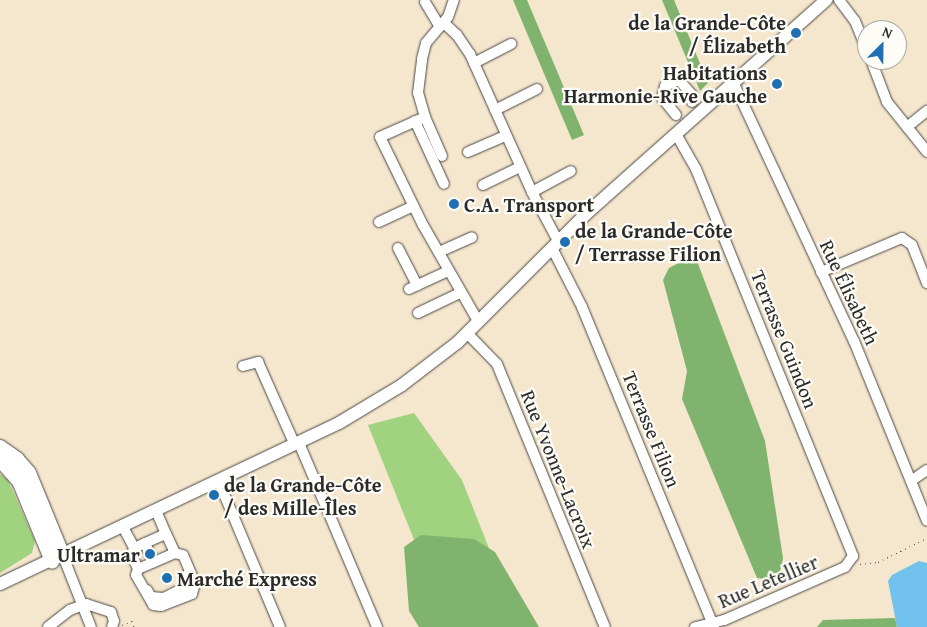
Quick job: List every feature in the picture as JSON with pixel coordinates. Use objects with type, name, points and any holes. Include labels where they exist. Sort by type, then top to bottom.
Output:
[{"type":"highway","points":[[0,447],[17,459],[29,473],[60,561]]},
{"type":"highway","points":[[0,460],[19,480],[60,561]]},
{"type":"main road","points":[[0,584],[60,561],[156,511],[297,444],[381,399],[467,333],[555,244],[679,125],[696,106],[733,82],[826,0]]},
{"type":"street","points":[[442,156],[425,117],[418,93],[426,43],[442,25],[454,0]]},
{"type":"street","points":[[839,0],[857,26]]},
{"type":"street","name":"Terrasse Filion","points":[[424,2],[442,25],[462,40],[474,63],[582,307],[713,624]]},
{"type":"street","points":[[474,63],[511,44]]},
{"type":"street","points":[[875,70],[887,102],[927,152]]},
{"type":"street","name":"Terrasse Guindon","points":[[696,106],[692,95],[679,80],[665,86],[662,98],[679,125],[852,549],[854,562]]},
{"type":"street","name":"Rue Élisabeth","points":[[733,82],[859,353],[927,521]]},
{"type":"street","points":[[495,110],[537,89]]},
{"type":"street","points":[[907,127],[927,110]]},
{"type":"street","points":[[425,117],[380,138],[448,271],[478,321]]},
{"type":"street","points":[[415,121],[444,184]]},
{"type":"street","points":[[468,152],[505,136]]},
{"type":"street","points":[[483,185],[520,167]]},
{"type":"street","points":[[532,192],[572,171]]},
{"type":"street","points":[[379,222],[414,206]]},
{"type":"street","points":[[439,252],[472,237]]},
{"type":"street","points":[[820,272],[906,238],[927,282]]},
{"type":"street","points":[[398,248],[413,287],[448,271]]},
{"type":"street","points":[[418,313],[460,293]]},
{"type":"street","name":"Rue Yvonne-Lacroix","points":[[467,333],[497,364],[605,627]]},
{"type":"street","points":[[243,366],[258,362],[297,444],[377,627]]},
{"type":"street","points":[[911,481],[927,470]]},
{"type":"street","points":[[219,482],[280,627]]},
{"type":"street","points":[[124,527],[134,548],[132,555],[150,596],[164,598],[190,585],[179,556],[175,553],[156,511]]},
{"type":"street","points":[[134,548],[166,534]]},
{"type":"street","points":[[145,543],[153,562]]},
{"type":"street","points":[[138,569],[175,553]]},
{"type":"street","points":[[60,561],[91,627]]},
{"type":"street","name":"Rue Letellier","points":[[695,627],[724,620],[854,562]]},
{"type":"street","points":[[48,627],[82,605],[92,604],[108,610],[114,617],[117,626]]},
{"type":"path","points":[[854,562],[878,562],[927,538]]},
{"type":"path","points":[[117,626],[132,621],[134,627]]},
{"type":"green space","points":[[513,0],[527,0],[584,135],[572,140]]},
{"type":"green space","points":[[662,0],[674,0],[708,83],[700,91]]},
{"type":"green space","points":[[690,257],[697,261],[765,441],[783,558],[780,572],[764,579],[757,578],[682,399],[687,371],[663,280],[669,268]]},
{"type":"green space","points":[[414,413],[462,480],[520,627],[449,627],[368,425]]},
{"type":"green space","points":[[0,474],[8,480],[35,541],[32,553],[0,573]]},
{"type":"green space","points":[[421,535],[474,539],[495,552],[539,627],[419,627],[409,611],[404,547]]},
{"type":"green space","points":[[895,618],[897,627],[817,627],[823,620]]},
{"type":"water","points":[[919,561],[927,563],[927,627],[897,627],[888,581],[892,575]]},
{"type":"place","name":"de la Grande-Côte / Élizabeth","points":[[796,33]]},
{"type":"place","name":"Habitations Harmonie-Rive Gauche","points":[[777,84]]},
{"type":"place","name":"C.A. Transport","points":[[454,204]]},
{"type":"place","name":"de la Grande-Côte / Terrasse Filion","points":[[565,242]]},
{"type":"place","name":"de la Grande-Côte / des Mille-Îles","points":[[214,495]]},
{"type":"place","name":"Ultramar","points":[[150,554]]},
{"type":"place","name":"Marché Express","points":[[167,578]]}]
